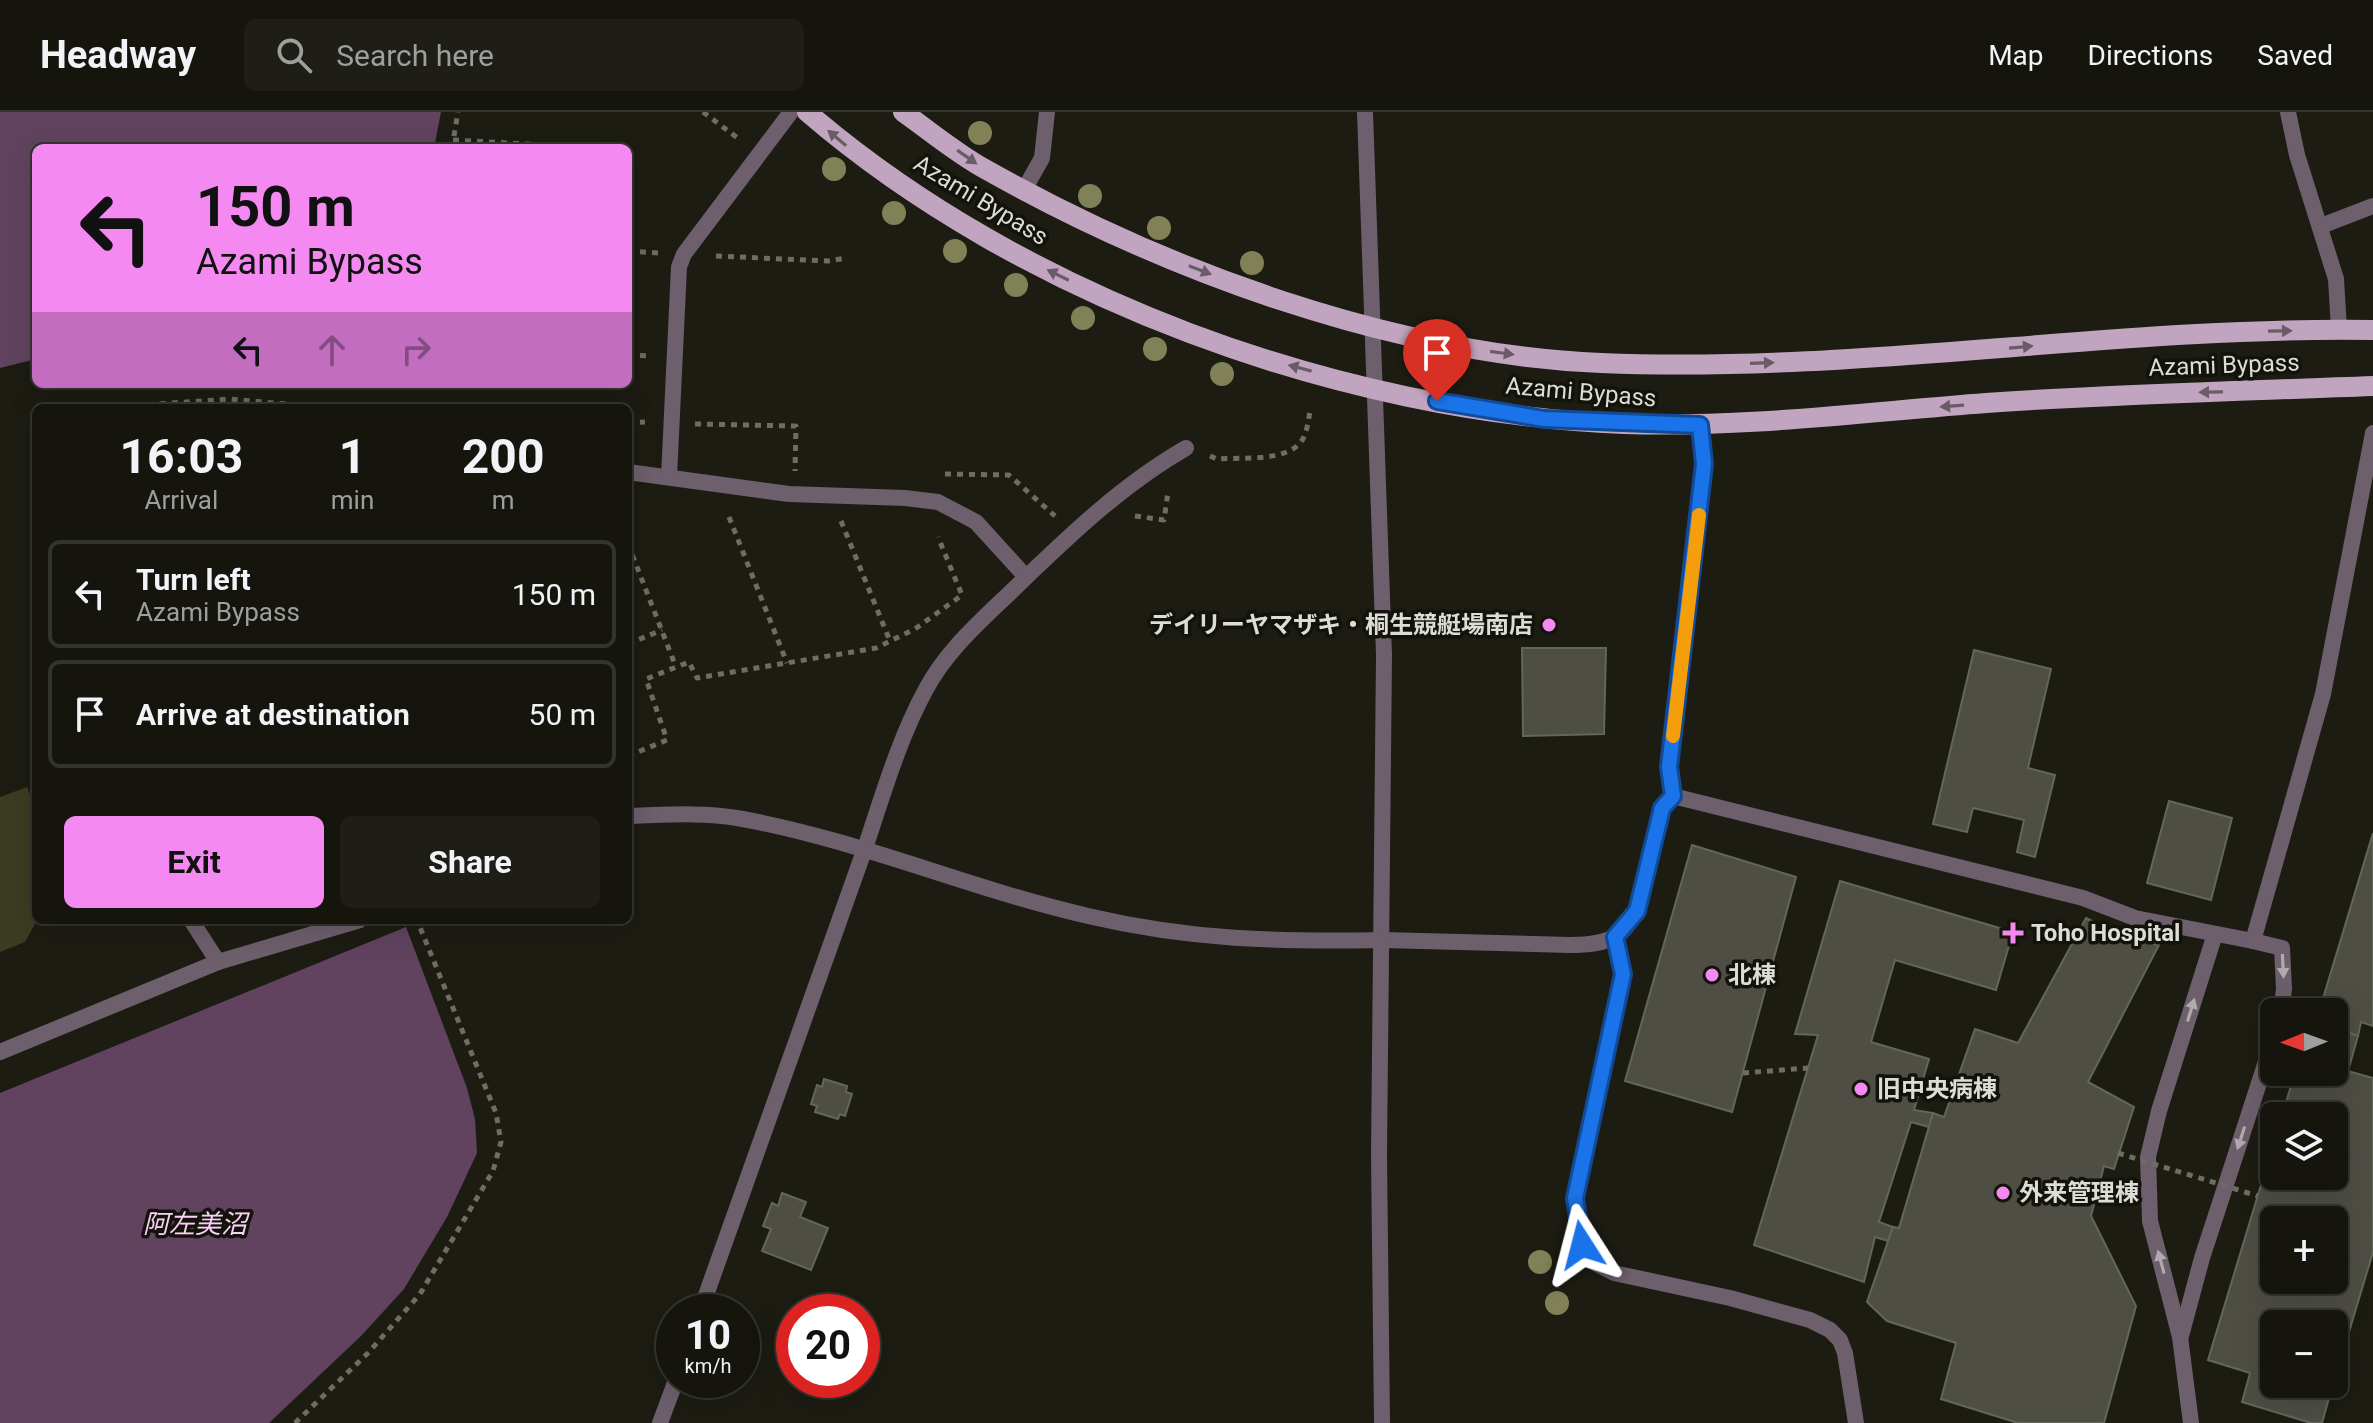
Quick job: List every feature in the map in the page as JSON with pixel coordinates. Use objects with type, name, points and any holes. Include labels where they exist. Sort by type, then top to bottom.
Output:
[{"type":"main road","name":"Azami Bypass","points":[[807,112],[887,175],[992,240],[1070,281],[1177,329],[1241,351],[1375,387],[1544,419],[1700,425],[2136,394],[2373,386]]},
{"type":"main road","name":"Azami Bypass","points":[[903,112],[981,167],[1024,190],[1126,241],[1266,296],[1435,341],[1530,357],[1598,363],[1694,365],[1890,357],[2193,333],[2373,330]]},
{"type":"street","points":[[669,477],[679,267],[684,254],[791,112]]},
{"type":"street","points":[[1024,190],[1039,166],[1045,144],[1047,112]]},
{"type":"street","points":[[1365,112],[1384,655],[1379,1138],[1382,1423]]},
{"type":"street","points":[[2288,112],[2297,155],[2336,279],[2339,329]]},
{"type":"street","points":[[2321,226],[2373,206]]},
{"type":"street","points":[[1673,796],[1669,767],[1704,464],[1700,425]]},
{"type":"street","points":[[2253,941],[2323,694],[2373,433]]},
{"type":"street","points":[[706,1294],[910,722],[925,692],[942,663],[963,638],[1026,577],[1149,469],[1186,448]]},
{"type":"street","points":[[632,472],[789,494],[938,502],[976,522],[1026,577]]},
{"type":"street","points":[[1673,796],[2083,898],[2135,918],[2282,948],[2283,998]]},
{"type":"street","points":[[632,816],[736,818],[864,851],[1087,916],[1175,932],[1274,942],[1383,940],[1570,945],[1598,943],[1615,937],[1637,911],[1662,808],[1673,796]]},
{"type":"street","points":[[194,924],[218,962]]},
{"type":"street","points":[[0,1052],[218,962],[346,924]]},
{"type":"street","points":[[2191,1423],[2180,1337],[2150,1221],[2148,1157],[2159,1111],[2215,934]]},
{"type":"street","points":[[1615,937],[1623,974],[1575,1198],[1582,1245],[1593,1262],[1614,1273],[1730,1298],[1810,1320],[1830,1330],[1840,1340],[1845,1353],[1856,1423]]},
{"type":"street","points":[[2180,1337],[2202,1258],[2260,1080]]},
{"type":"street","points":[[660,1423],[669,1398]]},
{"type":"path","points":[[452,144],[458,112]]},
{"type":"path","points":[[703,112],[759,154]]},
{"type":"path","points":[[453,140],[528,144]]},
{"type":"path","points":[[632,251],[828,261],[847,258]]},
{"type":"path","points":[[158,404],[230,399],[284,404]]},
{"type":"path","points":[[1126,525],[1138,514],[1164,520],[1168,485],[1186,448],[1217,459],[1286,453],[1300,443],[1307,430],[1310,411]]},
{"type":"path","points":[[694,424],[796,426],[795,472],[810,472]]},
{"type":"path","points":[[932,474],[1009,475],[1056,517]]},
{"type":"path","points":[[839,497],[840,517],[890,641]]},
{"type":"path","points":[[729,517],[787,663]]},
{"type":"path","points":[[632,754],[667,740],[646,679],[689,662],[697,678],[876,648],[923,624],[962,595],[938,537]]},
{"type":"path","points":[[632,554],[676,667]]},
{"type":"path","points":[[632,642],[662,630]]},
{"type":"path","points":[[295,1423],[368,1353],[420,1294],[493,1171],[501,1142],[496,1113],[419,924]]},
{"type":"path","points":[[1743,1073],[1808,1068]]},
{"type":"path","points":[[2118,1153],[2258,1196]]},
{"type":"shaded area","points":[[27,787],[32,800],[32,924],[35,924],[25,942],[0,952],[0,797]]},
{"type":"water","points":[[0,112],[441,112],[435,144],[32,144],[32,360],[0,368]]},
{"type":"water","name":"阿左美沼","points":[[406,927],[467,1088],[475,1119],[477,1153],[447,1217],[404,1289],[361,1336],[269,1423],[0,1423],[0,1093]]},
{"type":"building","points":[[1522,648],[1606,648],[1604,734],[1523,736]]},
{"type":"building","points":[[1974,650],[2051,669],[2028,768],[2055,775],[2035,857],[2017,852],[2024,820],[1973,808],[1967,832],[1933,824]]},
{"type":"building","points":[[2169,801],[2232,818],[2211,900],[2147,883]]},
{"type":"building","points":[[2373,833],[2373,1026],[2361,1022],[2358,1036],[2348,1033],[2348,998],[2323,998]]},
{"type":"building","name":"北棟","points":[[1692,845],[1796,877],[1732,1112],[1625,1081]]},
{"type":"building","name":"旧中央病棟","points":[[1840,881],[2013,932],[1996,990],[1895,960],[1871,1042],[1929,1059],[1914,1110],[1933,1113],[1929,1127],[1911,1122],[1879,1222],[1893,1227],[1888,1241],[1875,1237],[1864,1282],[1754,1245],[1818,1035],[1795,1034]]},
{"type":"building","name":"外来管理棟","points":[[2086,918],[2121,935],[2159,945],[2088,1082],[2134,1107],[2114,1169],[2104,1166],[2091,1216],[2136,1306],[2104,1423],[2018,1423],[1941,1399],[1956,1343],[1887,1321],[1867,1302],[1893,1227],[1899,1228],[1933,1113],[1944,1117],[1975,1029],[2018,1043]]},
{"type":"building","points":[[2348,1033],[2358,1036],[2348,1071]]},
{"type":"building","points":[[2348,1071],[2373,1078],[2373,1252],[2348,1335],[2348,1310],[2260,1310],[2260,1398],[2329,1398],[2322,1423],[2311,1423],[2242,1402],[2250,1373],[2208,1360],[2260,1188],[2348,1190],[2348,1102],[2286,1102],[2291,1086],[2348,1086]]},
{"type":"building","points":[[824,1079],[847,1086],[846,1092],[852,1094],[845,1116],[840,1114],[838,1119],[815,1112],[817,1106],[811,1104],[817,1085],[822,1087]]},
{"type":"building","points":[[782,1193],[806,1202],[800,1217],[828,1228],[811,1270],[762,1251],[771,1229],[763,1226],[772,1203],[778,1206]]},
{"type":"slow traffic","points":[[1673,736],[1699,515]]},
{"type":"place","name":"デイリーヤマザキ・桐生競艇場南店","points":[[1549,625]]},
{"type":"place","name":"Toho Hospital","points":[[2013,933]]},
{"type":"place","name":"北棟","points":[[1712,975]]},
{"type":"place","name":"旧中央病棟","points":[[1861,1089]]},
{"type":"place","name":"外来管理棟","points":[[2003,1193]]},
{"type":"route","points":[[1437,401],[1544,419],[1700,425],[1704,464],[1669,767],[1673,796],[1662,808],[1637,911],[1615,937],[1623,974],[1575,1198],[1582,1245]]}]
